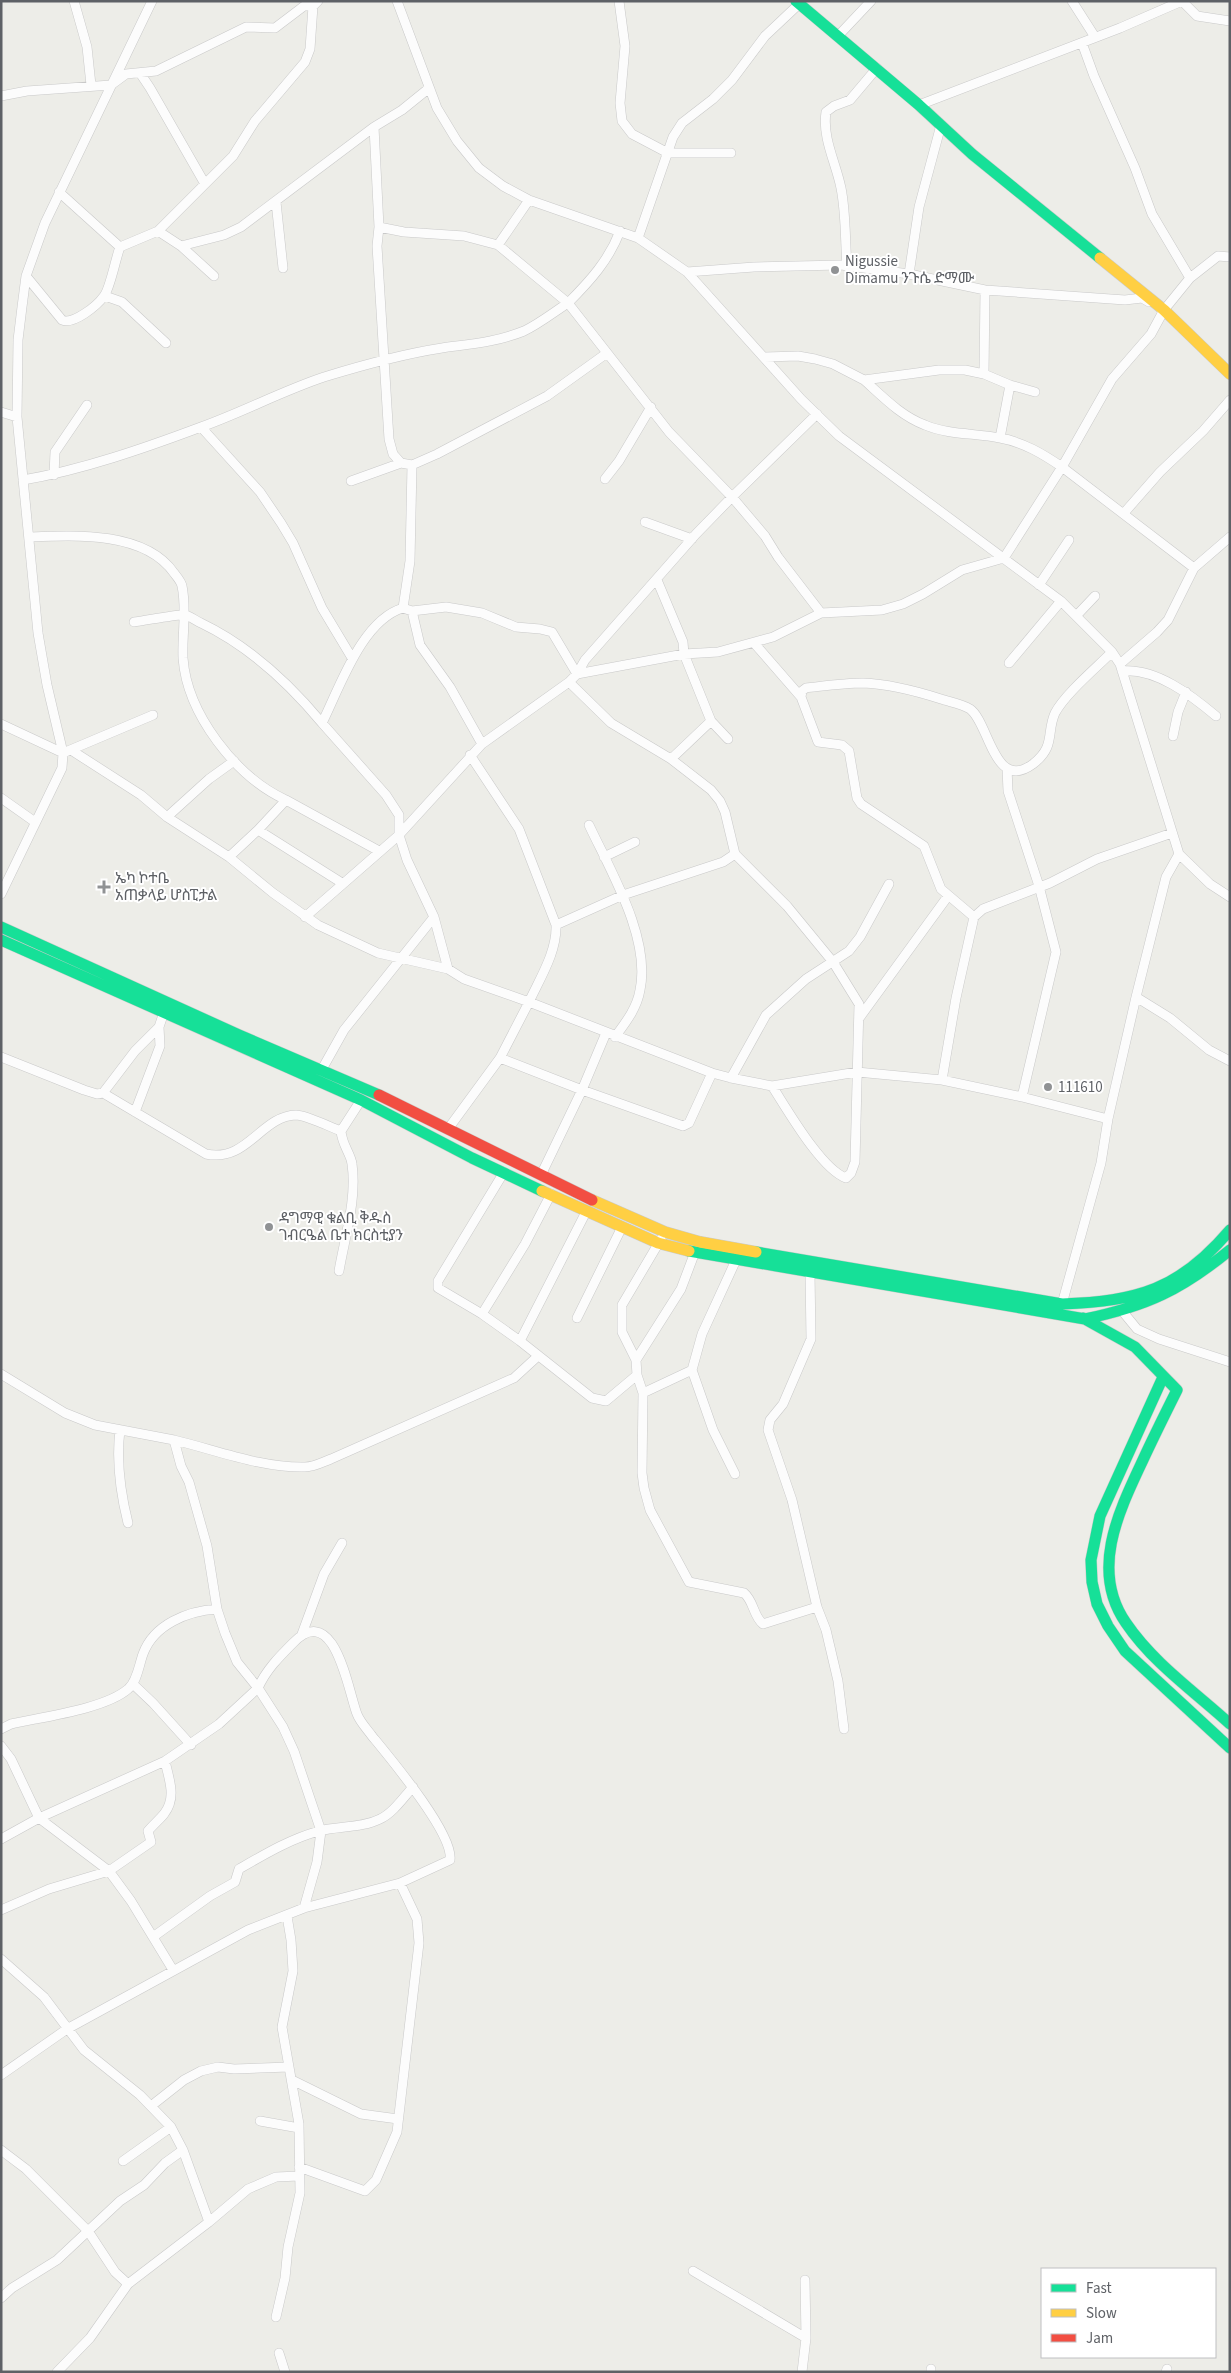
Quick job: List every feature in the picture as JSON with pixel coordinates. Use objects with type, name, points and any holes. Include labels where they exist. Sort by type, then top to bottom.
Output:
[{"type":"main road","points":[[798,3],[877,68],[978,160],[1164,310],[1230,374]]},
{"type":"main road","points":[[1,926],[321,1071],[367,1088],[541,1175],[665,1232],[700,1242],[1062,1304],[1121,1300],[1146,1293],[1170,1281],[1196,1264],[1230,1230]]},
{"type":"main road","points":[[1,940],[361,1100],[586,1212],[658,1243],[736,1260],[1085,1319],[1123,1312],[1150,1304],[1176,1292],[1203,1273],[1230,1250]]},
{"type":"main road","points":[[1062,1304],[1135,1347],[1177,1390],[1114,1522],[1108,1566],[1110,1585],[1115,1604],[1124,1622],[1138,1640],[1230,1724]]},
{"type":"main road","points":[[1164,1377],[1100,1514],[1093,1541],[1090,1566],[1094,1591],[1100,1612],[1112,1634],[1125,1651],[1230,1748]]},
{"type":"street","points":[[74,1],[87,47],[91,85]]},
{"type":"street","points":[[1,894],[62,768],[67,752],[47,685],[38,633],[16,417],[18,340],[26,276],[58,192],[152,1]]},
{"type":"street","points":[[397,1],[428,90],[457,141],[479,168],[503,186],[529,200],[638,238],[687,272],[816,414],[839,436],[1061,601],[1112,652],[1121,667],[1178,854],[1210,884],[1230,897]]},
{"type":"street","points":[[619,1],[625,46],[620,103],[622,121],[632,134],[668,153],[731,153]]},
{"type":"street","points":[[838,36],[871,1]]},
{"type":"street","points":[[1072,1],[1095,37]]},
{"type":"street","points":[[919,105],[1182,1],[1196,16],[1230,21]]},
{"type":"street","points":[[638,238],[673,137],[682,123],[713,99],[732,80],[765,36],[798,3]]},
{"type":"street","points":[[1,96],[28,91],[112,85],[126,74],[156,70],[246,26],[275,28],[304,6],[315,4],[310,49],[305,62],[255,121],[233,156],[158,231],[120,247]]},
{"type":"street","points":[[1082,42],[1094,76],[1135,168],[1152,214],[1190,278]]},
{"type":"street","points":[[847,266],[841,188],[831,152],[825,121],[826,112],[834,106],[850,100],[877,68]]},
{"type":"street","points":[[140,73],[205,184]]},
{"type":"street","points":[[181,246],[224,235],[241,227],[374,127],[402,110],[428,90]]},
{"type":"street","points":[[909,274],[918,207],[941,125]]},
{"type":"street","points":[[374,127],[379,227],[377,246],[389,439],[393,454],[401,464]]},
{"type":"street","points":[[58,192],[120,247]]},
{"type":"street","points":[[498,245],[529,200]]},
{"type":"street","points":[[276,202],[283,268]]},
{"type":"street","points":[[379,227],[404,232],[464,236],[498,245],[568,302],[669,432],[732,497],[765,536],[778,557],[821,613]]},
{"type":"street","points":[[158,231],[181,246],[214,276]]},
{"type":"street","points":[[23,480],[54,475],[201,427],[261,400],[384,360],[441,348],[486,342],[525,330],[568,302],[588,283],[612,251],[620,231]]},
{"type":"street","points":[[26,276],[58,316],[67,322],[76,320],[105,296],[120,247]]},
{"type":"street","points":[[577,674],[684,654],[718,652],[754,643],[773,637],[821,613],[889,608],[923,594],[962,570],[1004,558],[1062,467],[1112,379],[1151,334],[1164,310],[1190,278],[1218,256],[1230,257]]},
{"type":"street","points":[[687,272],[754,267],[847,266],[909,274],[985,290],[1125,300],[1142,298],[1164,310]]},
{"type":"street","points":[[984,374],[985,290]]},
{"type":"street","points":[[105,296],[122,302],[166,343]]},
{"type":"street","points":[[351,481],[401,464],[412,465],[547,396],[607,353]]},
{"type":"street","points":[[765,357],[798,356],[833,364],[864,380],[893,406],[926,426],[951,432],[1000,438],[1021,443],[1062,467],[1194,568]]},
{"type":"street","points":[[864,380],[939,370],[965,370],[984,374],[1010,385],[1035,392]]},
{"type":"street","points":[[1000,438],[1010,385]]},
{"type":"street","points":[[1124,513],[1160,472],[1203,431],[1230,400]]},
{"type":"street","points":[[54,475],[55,452],[87,405]]},
{"type":"street","points":[[605,479],[619,461],[651,407]]},
{"type":"street","points":[[1,412],[16,417]]},
{"type":"street","points":[[305,917],[399,835],[482,744],[569,682],[577,674],[584,660],[692,539],[816,414]]},
{"type":"street","points":[[201,427],[260,492],[281,523],[293,543],[322,608],[352,658]]},
{"type":"street","points":[[412,465],[408,610],[420,645],[450,687],[482,744]]},
{"type":"street","points":[[645,522],[692,539]]},
{"type":"street","points":[[29,536],[66,535],[104,539],[137,545],[156,554],[171,569],[182,584],[184,614],[183,659],[188,688],[204,722],[234,761],[252,780],[380,851]]},
{"type":"street","points":[[1121,667],[1168,620],[1194,568],[1230,537]]},
{"type":"street","points":[[1039,585],[1069,540]]},
{"type":"street","points":[[657,580],[683,642],[684,654],[711,721],[728,739]]},
{"type":"street","points":[[1077,615],[1095,596]]},
{"type":"street","points":[[1009,663],[1061,601]]},
{"type":"street","points":[[322,723],[345,678],[352,658],[373,630],[395,611],[446,607],[482,612],[516,627],[540,628],[552,632],[577,674]]},
{"type":"street","points":[[134,622],[184,614],[246,648],[298,694],[386,795],[399,815],[399,835],[407,860],[434,917],[448,969]]},
{"type":"street","points":[[754,643],[800,697],[818,742],[842,746],[849,751],[857,798],[861,804],[924,846],[938,881],[948,896],[974,917]]},
{"type":"street","points":[[1007,768],[1025,769],[1042,755],[1048,746],[1055,714],[1063,702],[1112,652]]},
{"type":"street","points":[[1121,667],[1166,682],[1186,692],[1216,716]]},
{"type":"street","points":[[569,682],[611,723],[671,759],[711,790],[720,801],[734,854],[787,906],[833,962],[859,1004],[855,1162],[851,1173],[846,1178],[838,1175],[822,1160],[772,1086]]},
{"type":"street","points":[[800,697],[802,691],[806,688],[863,683],[914,691],[969,708],[979,721],[993,752],[1007,768],[1008,790],[1039,886],[1056,952],[1022,1097]]},
{"type":"street","points":[[1173,736],[1178,712],[1186,692]]},
{"type":"street","points":[[67,752],[153,715]]},
{"type":"street","points":[[671,759],[711,721]]},
{"type":"street","points":[[1,724],[67,752],[141,795],[167,817],[229,857],[305,917],[378,953],[448,969],[464,979],[529,1002],[712,1073],[772,1086],[857,1072],[942,1080],[1022,1097],[1108,1119]]},
{"type":"street","points":[[448,1129],[500,1058],[529,1002],[556,938],[556,925],[519,829],[470,755]]},
{"type":"street","points":[[167,817],[209,779],[234,761]]},
{"type":"street","points":[[1,798],[35,822]]},
{"type":"street","points":[[229,857],[286,800]]},
{"type":"street","points":[[541,1175],[611,1035],[631,1016],[641,990],[640,962],[635,926],[623,895],[589,825]]},
{"type":"street","points":[[258,830],[342,883]]},
{"type":"street","points":[[942,1080],[956,998],[974,917],[983,909],[1050,883],[1097,859],[1172,833]]},
{"type":"street","points":[[604,858],[635,842]]},
{"type":"street","points":[[556,925],[623,895],[724,862],[734,854]]},
{"type":"street","points":[[1062,1304],[1101,1163],[1108,1119],[1166,877],[1178,854]]},
{"type":"street","points":[[731,1078],[766,1015],[806,979],[849,950],[860,937],[889,884]]},
{"type":"street","points":[[860,1017],[948,896]]},
{"type":"street","points":[[321,1071],[344,1030],[434,917]]},
{"type":"street","points":[[1136,997],[1170,1018],[1209,1050],[1230,1061]]},
{"type":"street","points":[[135,1112],[160,1046],[159,1027],[167,1002]]},
{"type":"street","points":[[103,1093],[135,1051],[159,1027]]},
{"type":"street","points":[[1,1057],[84,1090],[97,1094],[103,1093],[206,1154],[217,1156],[238,1151],[279,1120],[297,1115],[340,1132]]},
{"type":"street","points":[[500,1058],[683,1126],[689,1123],[712,1073]]},
{"type":"street","points":[[339,1271],[353,1190],[352,1161],[342,1144],[340,1132],[361,1100]]},
{"type":"street","points":[[504,1172],[438,1281],[438,1288],[482,1314],[520,1341],[592,1398],[606,1401],[612,1398],[637,1375]]},
{"type":"street","points":[[482,1314],[525,1244],[551,1194]]},
{"type":"street","points":[[520,1341],[586,1212]]},
{"type":"street","points":[[577,1318],[622,1227]]},
{"type":"street","points":[[665,1232],[622,1305],[622,1332],[636,1360],[637,1375],[643,1394],[642,1473],[650,1510],[685,1579],[694,1584],[744,1593],[748,1596],[759,1621],[763,1624],[817,1607]]},
{"type":"street","points":[[636,1360],[681,1289],[695,1252]]},
{"type":"street","points":[[735,1474],[713,1430],[692,1370],[702,1334],[736,1260]]},
{"type":"street","points":[[810,1273],[811,1338],[783,1404],[770,1420],[768,1430],[792,1500],[817,1607],[838,1681],[844,1729]]},
{"type":"street","points":[[1123,1312],[1137,1329],[1230,1362]]},
{"type":"street","points":[[1,1374],[64,1413],[95,1425],[174,1440],[242,1458],[284,1466],[308,1467],[331,1459],[479,1395],[514,1378],[538,1356]]},
{"type":"street","points":[[643,1394],[692,1370]]},
{"type":"street","points":[[120,1430],[116,1455],[118,1476],[128,1523]]},
{"type":"street","points":[[174,1440],[181,1466],[189,1482],[207,1546],[217,1609],[234,1658],[258,1688],[283,1727],[294,1750],[321,1831],[317,1862],[304,1908]]},
{"type":"street","points":[[1,1840],[39,1818],[164,1761],[218,1724],[258,1688],[264,1674],[302,1634],[324,1574],[342,1543]]},
{"type":"street","points":[[1,1729],[11,1724],[89,1707],[116,1697],[133,1684],[149,1641],[158,1631],[198,1610],[217,1609]]},
{"type":"street","points":[[1,2075],[67,2030],[248,1930],[304,1908],[400,1883],[446,1864],[450,1860],[451,1854],[413,1787],[357,1716],[343,1662],[332,1644],[321,1635],[312,1632],[302,1634]]},
{"type":"street","points":[[133,1684],[153,1703],[190,1745]]},
{"type":"street","points":[[1,1746],[11,1759],[39,1818],[109,1871],[131,1901],[173,1970]]},
{"type":"street","points":[[1,1910],[49,1889],[109,1871],[151,1842],[148,1831],[170,1805],[172,1798],[172,1790],[164,1761]]},
{"type":"street","points":[[153,1937],[210,1896],[234,1882],[239,1869],[284,1844],[321,1831],[382,1819],[413,1787]]},
{"type":"street","points":[[57,2372],[90,2338],[128,2284],[209,2222],[248,2189],[262,2181],[299,2172],[365,2191],[376,2180],[397,2132],[419,1943],[417,1919],[400,1883]]},
{"type":"street","points":[[276,2316],[285,2278],[291,2231],[300,2193],[299,2128],[282,2027],[293,1970],[287,1916]]},
{"type":"street","points":[[1,1959],[44,1997],[67,2030],[84,2050],[152,2106],[171,2127],[183,2150],[209,2222]]},
{"type":"street","points":[[152,2106],[184,2080],[201,2071],[218,2067],[234,2069],[289,2067]]},
{"type":"street","points":[[292,2080],[361,2114],[398,2119]]},
{"type":"street","points":[[260,2121],[299,2128]]},
{"type":"street","points":[[123,2161],[171,2127]]},
{"type":"street","points":[[1,2150],[26,2169],[88,2231],[116,2272],[128,2284]]},
{"type":"street","points":[[1,2298],[12,2288],[57,2260],[120,2201],[144,2185],[165,2163],[183,2150]]},
{"type":"street","points":[[693,2271],[806,2338]]},
{"type":"street","points":[[802,2372],[806,2338],[805,2280]]},
{"type":"street","points":[[280,2353],[285,2372]]},
{"type":"traffic: fast","points":[[796,1],[919,105],[972,154],[1100,258]]},
{"type":"traffic: fast","points":[[1,927],[239,1035],[379,1095]]},
{"type":"traffic: fast","points":[[1,940],[361,1100],[472,1158],[542,1191]]},
{"type":"traffic: fast","points":[[756,1252],[1062,1304],[1113,1300],[1155,1288],[1174,1279],[1193,1266],[1230,1230]]},
{"type":"traffic: fast","points":[[689,1251],[1085,1319],[1127,1308],[1162,1295],[1195,1276],[1230,1250]]},
{"type":"traffic: fast","points":[[1083,1318],[1135,1347],[1177,1390],[1133,1481],[1117,1522],[1109,1563],[1110,1583],[1115,1603],[1126,1623],[1149,1651],[1230,1724]]},
{"type":"traffic: fast","points":[[1163,1377],[1100,1516],[1091,1560],[1092,1582],[1097,1604],[1108,1626],[1125,1651],[1230,1748]]},
{"type":"traffic: slow","points":[[1100,258],[1164,310],[1230,374]]},
{"type":"traffic: slow","points":[[542,1191],[658,1243],[689,1251]]},
{"type":"traffic: slow","points":[[592,1200],[665,1232],[700,1242],[756,1252]]},
{"type":"traffic: jam","points":[[379,1095],[592,1200]]},
{"type":"place","name":"Nigussie Dimamu ንጉሴ ድማሙ","points":[[835,270]]},
{"type":"place","name":"ኤካ ኮተቤ አጠቃላይ ሆስፒታል","points":[[104,887]]},
{"type":"place","name":"111610","points":[[1048,1087]]},
{"type":"place","name":"ዳግማዊ ቁልቢ ቅዱስ ገብርዔል ቤተ ክርስቲያን","points":[[269,1227]]}]
